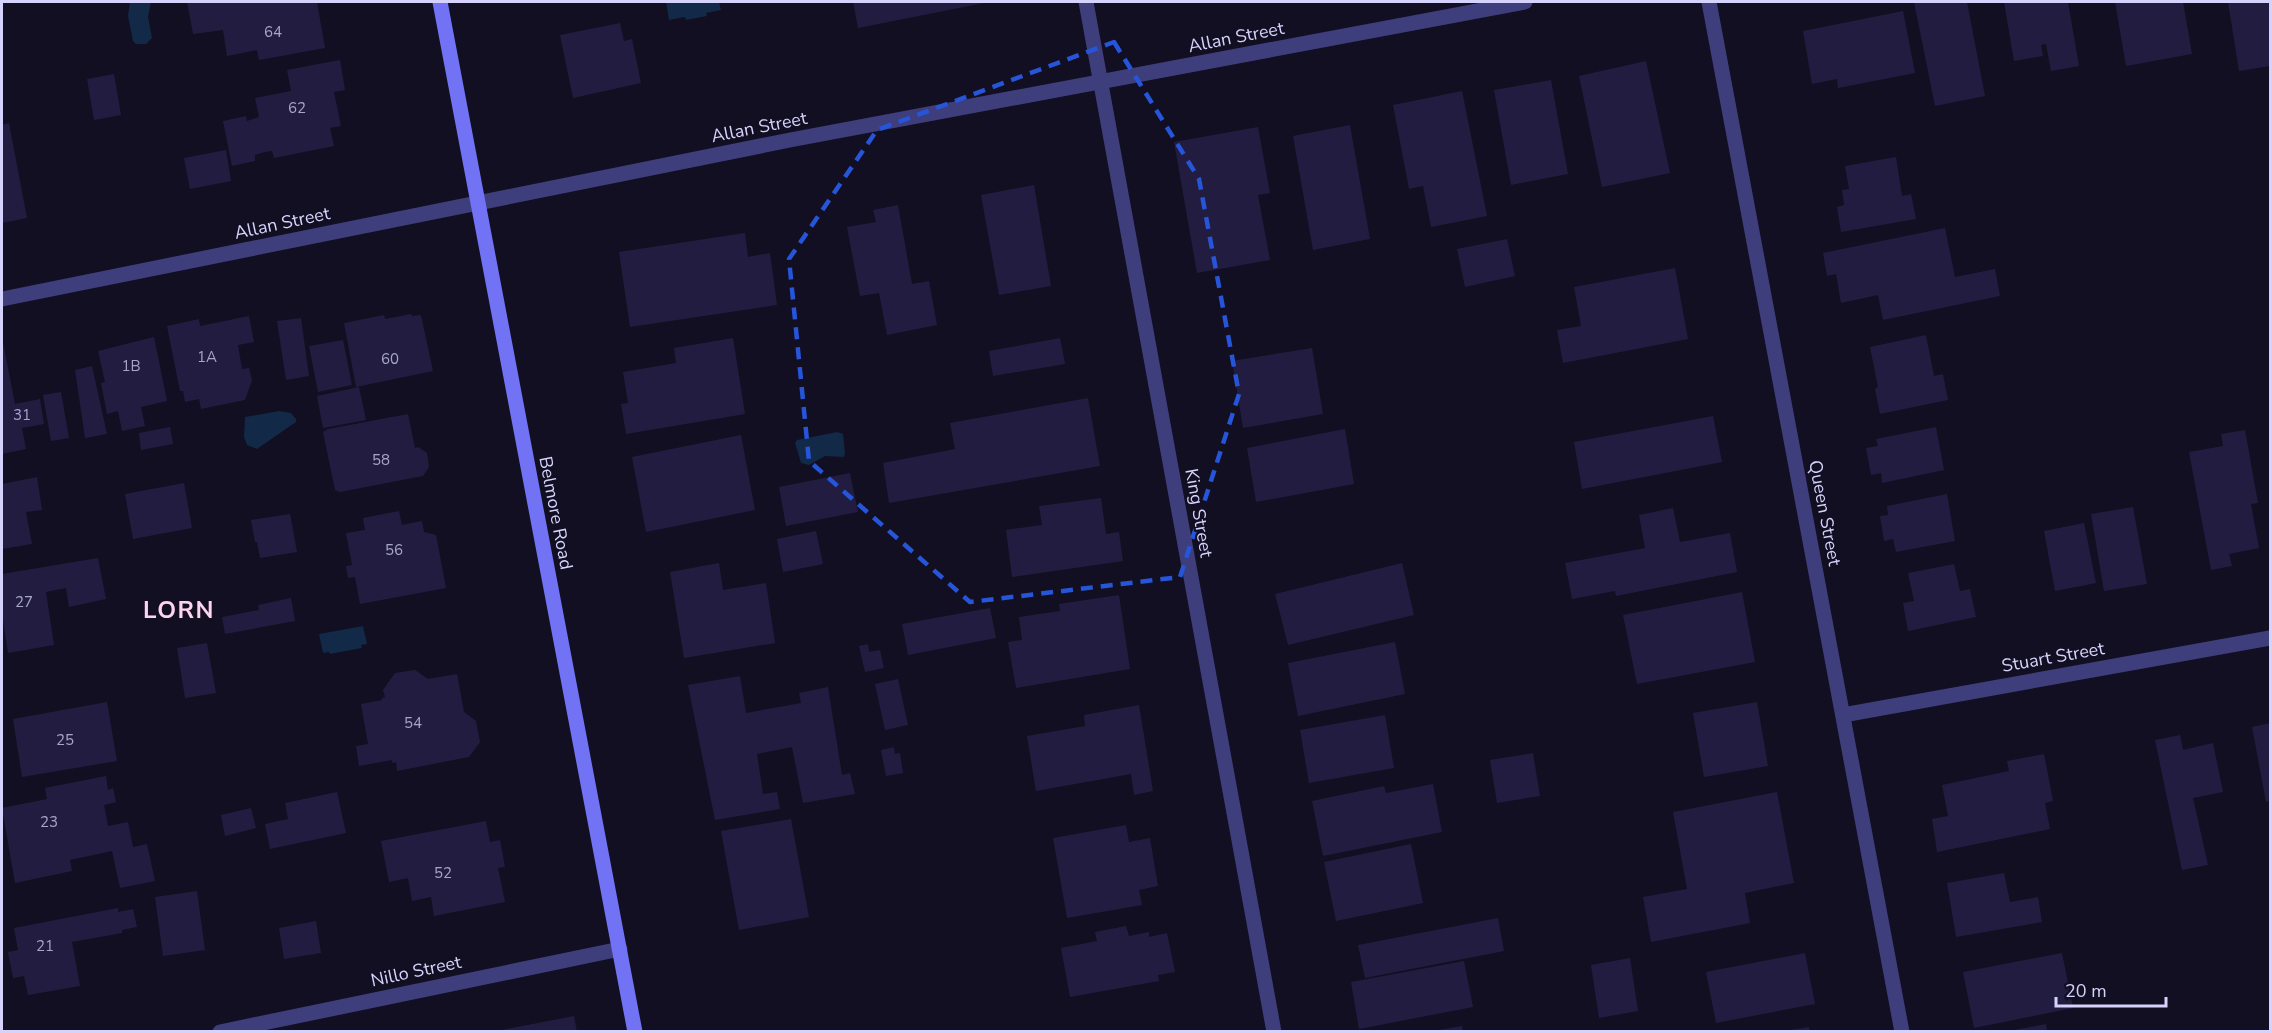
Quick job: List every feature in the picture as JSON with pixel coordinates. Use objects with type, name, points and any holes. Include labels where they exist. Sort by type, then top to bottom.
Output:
[{"type":"main road","name":"Belmore Road","points":[[440,2],[635,1032]]},
{"type":"street","name":"King Street","points":[[1086,2],[1274,1032]]},
{"type":"street","name":"Allan Street","points":[[2,299],[790,140],[1525,2]]},
{"type":"street","name":"Queen Street","points":[[1709,2],[1902,1032]]},
{"type":"street","name":"Stuart Street","points":[[1843,715],[2271,638]]},
{"type":"street","name":"Nillo Street","points":[[220,1032],[620,949]]},
{"type":"highlighted area","points":[[1114,42],[1199,179],[1239,394],[1180,577],[970,602],[809,461],[789,259],[877,130]]},
{"type":"water","points":[[130,2],[151,2],[148,17],[152,38],[146,44],[136,44],[133,41],[128,16]]},
{"type":"water","points":[[666,2],[719,2],[721,10],[706,13],[707,16],[669,20]]},
{"type":"water","points":[[279,411],[291,413],[296,422],[257,449],[247,445],[244,437],[245,417]]},
{"type":"water","points":[[837,432],[843,434],[844,457],[825,456],[809,465],[801,463],[795,443],[797,440]]},
{"type":"water","points":[[363,626],[367,644],[361,645],[362,648],[330,654],[329,652],[323,653],[319,634]]},
{"type":"building","points":[[187,2],[317,2],[325,48],[259,60],[257,50],[227,56],[223,30],[193,34]]},
{"type":"building","points":[[853,2],[984,2],[984,3],[858,28]]},
{"type":"building","points":[[1914,2],[1967,2],[1985,96],[1935,106]]},
{"type":"building","points":[[2004,2],[2068,2],[2079,66],[2051,71],[2046,44],[2041,45],[2043,56],[2014,61]]},
{"type":"building","points":[[2115,2],[2183,2],[2192,54],[2126,66]]},
{"type":"building","points":[[2228,2],[2270,2],[2270,66],[2239,71]]},
{"type":"building","points":[[1903,11],[1915,73],[1838,88],[1837,79],[1812,84],[1803,31]]},
{"type":"building","points":[[620,23],[624,41],[632,39],[641,83],[573,98],[560,35]]},
{"type":"building","points":[[340,60],[345,90],[334,92],[341,126],[330,128],[334,146],[274,158],[272,151],[265,152],[255,155],[255,161],[232,166],[223,121],[246,116],[247,121],[259,117],[255,98],[291,91],[287,70]]},
{"type":"building","points":[[1646,61],[1670,173],[1602,187],[1579,76]]},
{"type":"building","points":[[114,74],[121,115],[94,120],[87,79]]},
{"type":"building","points":[[1551,80],[1568,174],[1511,185],[1494,90]]},
{"type":"building","points":[[1462,91],[1487,216],[1431,227],[1423,186],[1409,189],[1393,105]]},
{"type":"building","points":[[9,123],[27,218],[2,223],[2,125]]},
{"type":"building","points":[[1350,125],[1370,239],[1313,250],[1293,136]]},
{"type":"building","points":[[1258,127],[1270,193],[1258,195],[1270,260],[1197,273],[1174,142]]},
{"type":"building","points":[[226,150],[231,181],[190,189],[184,158]]},
{"type":"building","points":[[1896,157],[1902,196],[1911,194],[1916,219],[1841,232],[1837,207],[1844,205],[1842,190],[1849,189],[1845,166]]},
{"type":"building","points":[[1034,185],[1051,286],[999,295],[981,195]]},
{"type":"building","points":[[898,205],[912,284],[929,281],[937,325],[887,335],[879,293],[860,296],[847,227],[876,222],[873,210]]},
{"type":"building","points":[[1945,228],[1955,277],[1995,269],[2000,296],[1883,320],[1878,295],[1841,303],[1836,274],[1827,276],[1823,253]]},
{"type":"building","points":[[745,233],[748,257],[770,253],[777,305],[630,327],[619,252]]},
{"type":"building","points":[[1507,239],[1515,276],[1465,287],[1457,249]]},
{"type":"building","points":[[1675,268],[1688,339],[1563,363],[1557,330],[1581,326],[1574,287]]},
{"type":"building","points":[[411,314],[412,316],[421,315],[433,371],[356,387],[344,323],[384,315],[385,319]]},
{"type":"building","points":[[249,316],[254,342],[238,345],[242,369],[249,368],[252,380],[245,400],[201,409],[199,399],[185,402],[183,391],[180,391],[167,326],[199,319],[200,326]]},
{"type":"building","points":[[301,318],[309,376],[286,380],[277,321]]},
{"type":"building","points":[[1926,335],[1934,376],[1943,374],[1948,400],[1880,414],[1875,389],[1878,387],[1870,347]]},
{"type":"building","points":[[154,337],[167,401],[141,407],[145,426],[122,431],[118,411],[107,414],[101,383],[105,382],[98,351]]},
{"type":"building","points":[[733,338],[745,414],[626,434],[621,404],[628,403],[623,372],[676,363],[674,348]]},
{"type":"building","points":[[1060,338],[1065,364],[993,376],[989,351]]},
{"type":"building","points":[[343,340],[352,385],[318,392],[309,346]]},
{"type":"building","points":[[3,342],[15,404],[40,399],[44,424],[22,428],[26,449],[2,454]]},
{"type":"building","points":[[1312,348],[1323,414],[1243,428],[1232,361]]},
{"type":"building","points":[[92,366],[107,434],[85,438],[75,370]]},
{"type":"building","points":[[359,387],[366,420],[323,428],[317,396]]},
{"type":"building","points":[[61,392],[69,438],[51,441],[43,395]]},
{"type":"building","points":[[1088,398],[1100,466],[889,503],[883,463],[955,449],[950,423]]},
{"type":"building","points":[[408,414],[415,448],[418,447],[427,453],[429,467],[423,476],[340,492],[335,490],[323,432],[328,429]]},
{"type":"building","points":[[1713,416],[1722,462],[1582,489],[1574,442]]},
{"type":"building","points":[[170,427],[173,444],[141,450],[139,433]]},
{"type":"building","points":[[1936,427],[1944,470],[1882,483],[1881,473],[1871,475],[1866,448],[1878,446],[1876,439]]},
{"type":"building","points":[[1345,429],[1354,484],[1256,502],[1247,448]]},
{"type":"building","points":[[2245,430],[2258,503],[2251,504],[2259,548],[2229,554],[2232,566],[2211,570],[2189,452],[2223,446],[2221,434]]},
{"type":"building","points":[[741,435],[755,510],[646,532],[632,457]]},
{"type":"building","points":[[850,473],[858,512],[786,526],[779,487]]},
{"type":"building","points":[[37,477],[42,510],[26,512],[32,544],[2,549],[2,484]]},
{"type":"building","points":[[184,483],[192,528],[133,539],[125,494]]},
{"type":"building","points":[[1947,494],[1955,541],[1896,552],[1893,539],[1884,541],[1880,516],[1888,515],[1887,506]]},
{"type":"building","points":[[1101,498],[1106,534],[1119,532],[1123,561],[1012,577],[1006,530],[1042,525],[1039,506]]},
{"type":"building","points":[[2133,507],[2147,584],[2104,591],[2091,514]]},
{"type":"building","points":[[1673,508],[1680,542],[1730,533],[1737,572],[1616,596],[1615,591],[1572,599],[1565,563],[1645,548],[1639,515]]},
{"type":"building","points":[[399,511],[402,525],[422,521],[424,532],[436,535],[446,588],[360,604],[355,577],[348,578],[346,566],[352,565],[346,533],[365,530],[363,518]]},
{"type":"building","points":[[290,514],[297,552],[260,558],[251,520]]},
{"type":"building","points":[[2084,523],[2096,583],[2055,591],[2044,531]]},
{"type":"building","points":[[816,531],[823,564],[783,572],[777,539]]},
{"type":"building","points":[[98,558],[106,599],[69,607],[66,588],[46,592],[54,645],[8,653],[2,613],[2,574]]},
{"type":"building","points":[[719,563],[723,590],[766,583],[775,643],[684,658],[670,572]]},
{"type":"building","points":[[1402,563],[1414,615],[1288,645],[1275,594]]},
{"type":"building","points":[[1954,564],[1960,591],[1970,589],[1976,617],[1908,631],[1903,603],[1914,601],[1908,573]]},
{"type":"building","points":[[1742,592],[1755,662],[1637,684],[1623,615]]},
{"type":"building","points":[[1119,595],[1130,669],[1016,688],[1008,642],[1022,640],[1019,617],[1060,611],[1059,604]]},
{"type":"building","points":[[291,598],[295,621],[225,634],[222,617],[259,610],[258,605]]},
{"type":"building","points":[[990,608],[996,638],[908,655],[902,624]]},
{"type":"building","points":[[1395,642],[1405,694],[1298,716],[1288,663]]},
{"type":"building","points":[[207,643],[216,693],[185,698],[177,648]]},
{"type":"building","points":[[868,644],[869,652],[880,650],[884,668],[865,672],[859,646]]},
{"type":"building","points":[[415,670],[428,679],[457,674],[464,712],[476,721],[480,742],[469,757],[397,771],[396,762],[392,763],[392,760],[359,766],[356,746],[368,744],[361,704],[382,700],[385,697],[383,690],[395,673]]},
{"type":"building","points":[[740,676],[746,713],[801,703],[799,693],[828,687],[842,775],[850,773],[855,794],[803,803],[792,747],[757,754],[763,794],[777,792],[780,809],[715,820],[688,685]]},
{"type":"building","points":[[898,679],[908,725],[885,730],[875,684]]},
{"type":"building","points":[[107,702],[117,761],[22,777],[13,719]]},
{"type":"building","points":[[1757,702],[1768,766],[1704,777],[1693,713]]},
{"type":"building","points":[[1139,705],[1153,791],[1134,795],[1131,774],[1036,791],[1027,736],[1085,726],[1084,715]]},
{"type":"building","points":[[1385,715],[1394,768],[1309,783],[1300,730]]},
{"type":"building","points":[[2270,723],[2270,801],[2266,802],[2252,727]]},
{"type":"building","points":[[2180,735],[2183,750],[2213,743],[2223,792],[2193,798],[2208,865],[2182,870],[2155,740]]},
{"type":"building","points":[[894,747],[895,754],[900,753],[903,773],[886,776],[881,750]]},
{"type":"building","points":[[1533,753],[1540,796],[1497,803],[1490,760]]},
{"type":"building","points":[[2044,754],[2053,801],[2045,803],[2050,829],[1937,852],[1932,819],[1948,816],[1942,785],[2009,771],[2007,761]]},
{"type":"building","points":[[106,776],[108,790],[113,788],[116,802],[104,805],[108,826],[128,822],[133,847],[147,844],[155,881],[120,888],[112,851],[70,860],[72,871],[15,883],[2,808],[47,799],[45,788]]},
{"type":"building","points":[[1433,784],[1442,832],[1323,856],[1312,801],[1384,786],[1386,793]]},
{"type":"building","points":[[337,792],[346,833],[270,849],[265,824],[288,819],[285,803]]},
{"type":"building","points":[[1777,792],[1794,883],[1745,893],[1750,923],[1651,942],[1643,897],[1687,889],[1673,812]]},
{"type":"building","points":[[251,808],[256,828],[225,836],[221,815]]},
{"type":"building","points":[[791,819],[809,917],[739,930],[721,831]]},
{"type":"building","points":[[486,821],[490,842],[500,840],[505,867],[498,868],[505,902],[434,916],[431,897],[412,901],[408,878],[389,882],[381,841]]},
{"type":"building","points":[[1126,825],[1129,842],[1150,838],[1158,886],[1139,890],[1142,905],[1067,918],[1053,838]]},
{"type":"building","points":[[1411,844],[1423,903],[1336,921],[1324,862]]},
{"type":"building","points":[[2004,873],[2010,902],[2038,897],[2042,922],[1956,937],[1947,883]]},
{"type":"building","points":[[197,891],[205,950],[163,956],[155,897]]},
{"type":"building","points":[[118,908],[118,912],[133,909],[137,927],[122,930],[122,933],[72,942],[80,986],[28,995],[24,976],[13,978],[8,952],[18,950],[14,928]]},
{"type":"building","points":[[1498,918],[1504,951],[1365,978],[1358,945]]},
{"type":"building","points":[[316,921],[321,953],[284,959],[279,928]]},
{"type":"building","points":[[1126,926],[1129,936],[1149,932],[1149,937],[1167,933],[1175,972],[1158,975],[1159,981],[1070,997],[1061,948],[1097,941],[1095,932]]},
{"type":"building","points":[[1805,953],[1815,1004],[1716,1023],[1706,972]]},
{"type":"building","points":[[2062,953],[2073,1008],[1974,1028],[1963,972]]},
{"type":"building","points":[[1630,958],[1638,1011],[1599,1018],[1591,965]]},
{"type":"building","points":[[1464,961],[1473,1007],[1359,1029],[1351,982]]},
{"type":"building","points":[[574,1016],[577,1032],[501,1032],[501,1030]]},
{"type":"building","points":[[2046,1024],[2047,1032],[2014,1032],[2014,1030]]},
{"type":"building","points":[[1462,1026],[1463,1032],[1439,1032],[1439,1030]]},
{"type":"building","points":[[1809,1027],[1810,1032],[1790,1032],[1790,1030]]},
{"type":"district","name":"LORN","points":[[179,610]]}]
